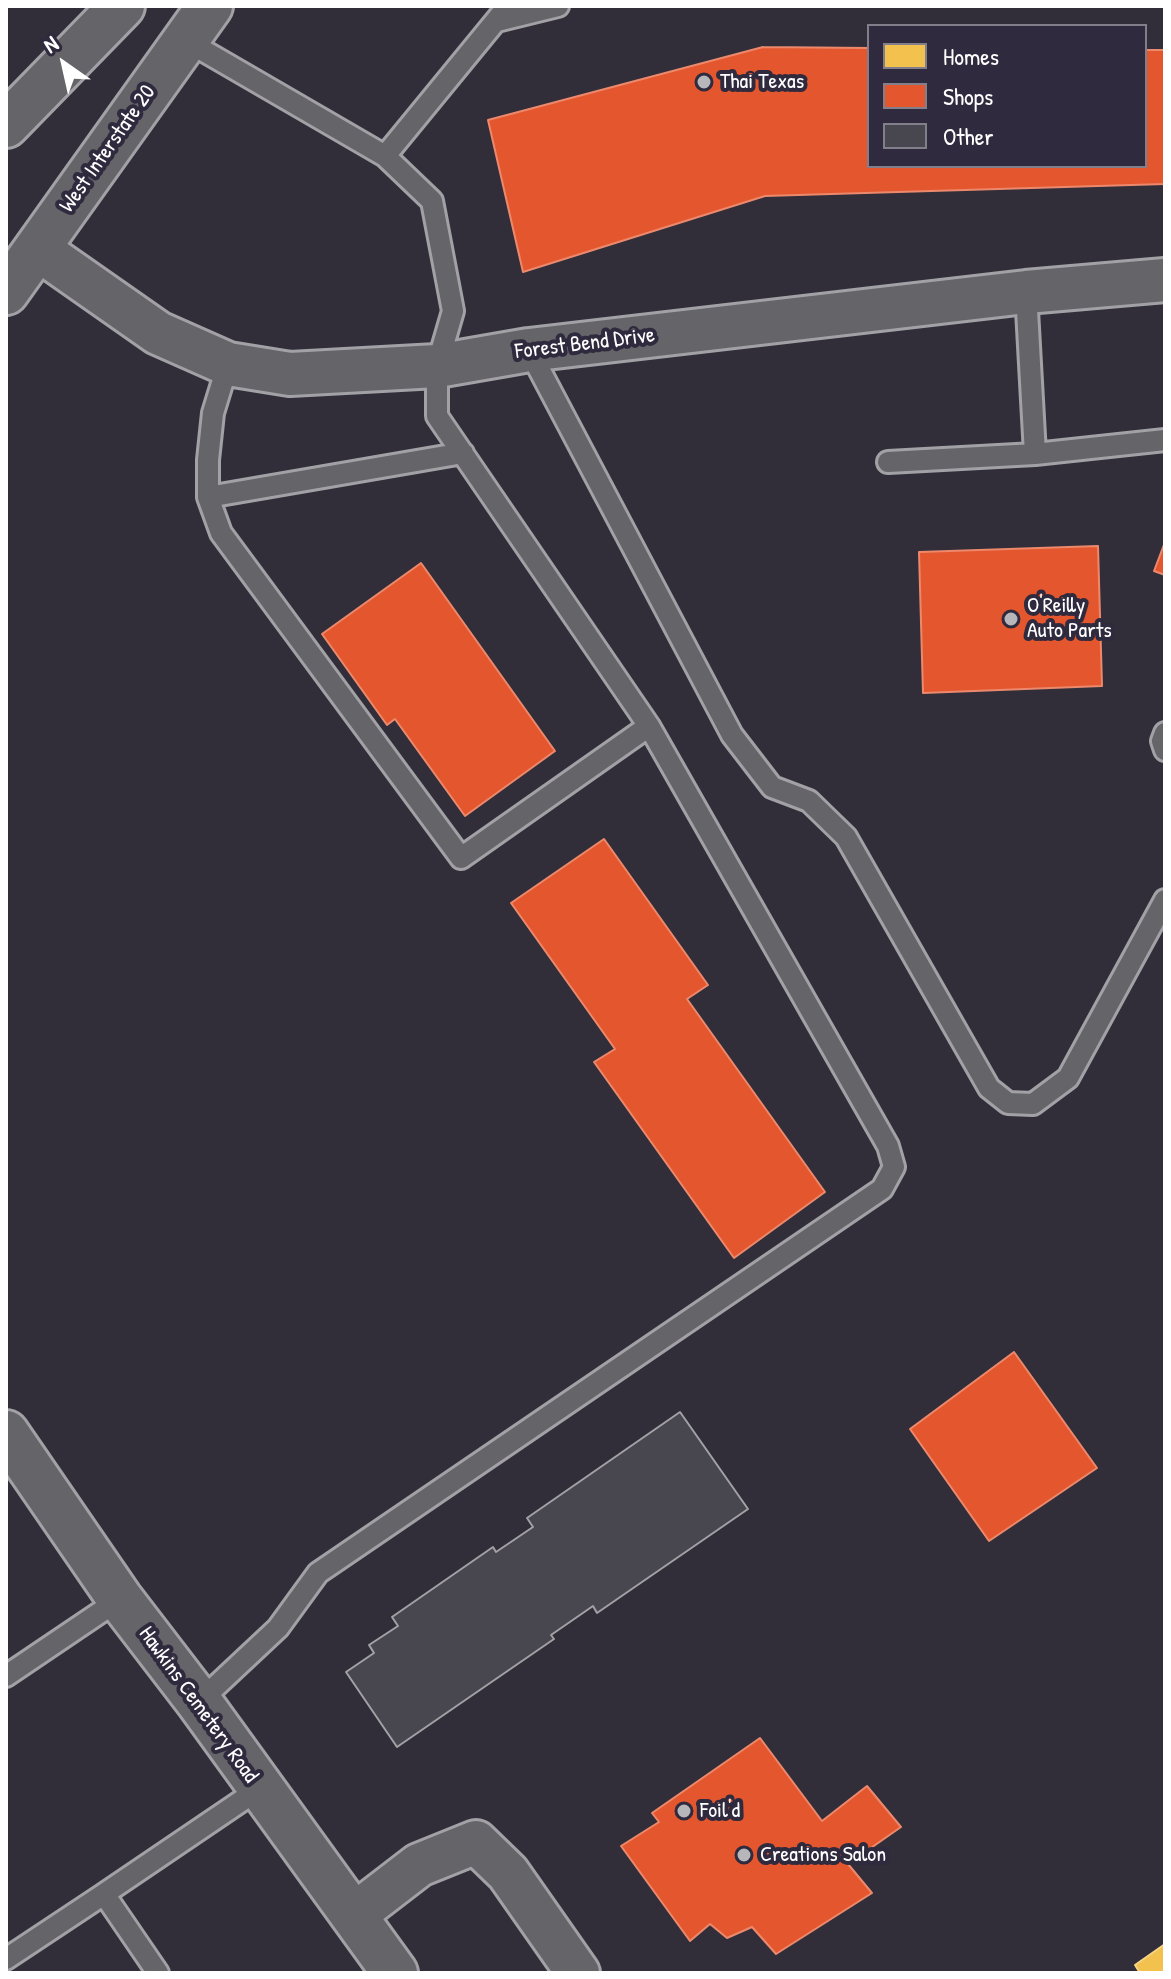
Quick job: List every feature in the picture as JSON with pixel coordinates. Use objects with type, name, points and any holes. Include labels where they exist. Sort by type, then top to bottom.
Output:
[{"type":"main road","points":[[6,125],[122,6]]},
{"type":"main road","name":"West Interstate 20","points":[[6,292],[197,23]]},
{"type":"main road","name":"Hawkins Cemetery Road","points":[[6,1433],[120,1599],[199,1702],[395,1973]]},
{"type":"street","name":"Forest Bend Drive","points":[[38,249],[158,333],[228,364],[290,374],[437,366],[529,350],[1026,292],[1165,280]]},
{"type":"street","points":[[354,1915],[419,1865],[476,1842],[508,1873],[578,1973]]},
{"type":"lane","points":[[385,156],[503,13],[558,6]]},
{"type":"lane","points":[[197,23],[385,156],[432,201],[453,311],[437,366],[437,416],[649,726],[888,1146],[894,1167],[882,1189],[318,1573],[278,1628],[199,1702]]},
{"type":"lane","points":[[1026,292],[1035,454]]},
{"type":"lane","points":[[529,350],[732,735],[772,787],[809,801],[846,837],[989,1088],[1008,1103],[1033,1104],[1068,1078],[1165,900]]},
{"type":"lane","points":[[228,364],[213,413],[208,460],[208,497],[221,533],[461,858],[649,726]]},
{"type":"lane","points":[[888,462],[1035,454],[1165,440]]},
{"type":"lane","points":[[208,497],[463,453]]},
{"type":"lane","points":[[1165,733],[1162,741],[1165,750]]},
{"type":"lane","points":[[6,1676],[120,1599]]},
{"type":"lane","points":[[6,1959],[259,1789]]},
{"type":"lane","points":[[104,1894],[158,1973]]},
{"type":"building: Homes","points":[[1165,1944],[1165,1973],[1140,1973],[1135,1965]]},
{"type":"building: Shops","points":[[763,47],[867,48],[867,168],[1147,168],[1147,50],[1165,50],[1165,184],[765,196],[523,272],[488,120]]},
{"type":"building: Shops","points":[[1165,542],[1165,575],[1154,571]]},
{"type":"building: Shops","name":"O'Reilly Auto Parts","points":[[1098,546],[1102,686],[923,693],[919,552]]},
{"type":"building: Shops","points":[[421,563],[555,751],[465,816],[395,719],[387,725],[322,634]]},
{"type":"building: Shops","points":[[604,839],[708,985],[687,999],[825,1192],[734,1258],[594,1062],[615,1049],[511,903]]},
{"type":"building: Shops","points":[[1014,1352],[1097,1468],[989,1541],[910,1429]]},
{"type":"building: Shops","name":"Creations Salon","points":[[760,1738],[822,1821],[867,1786],[901,1827],[848,1864],[872,1893],[776,1954],[752,1927],[727,1938],[710,1924],[690,1941],[621,1846],[659,1822],[652,1813]]},
{"type":"building: Other","points":[[680,1412],[748,1509],[597,1613],[593,1606],[551,1635],[554,1639],[397,1747],[346,1672],[374,1653],[369,1645],[398,1626],[392,1617],[493,1547],[496,1552],[533,1527],[527,1518]]},
{"type":"place","name":"Thai Texas","points":[[704,82]]},
{"type":"place","name":"O'Reilly Auto Parts","points":[[1011,619]]},
{"type":"place","name":"Foil'd","points":[[684,1811]]},
{"type":"place","name":"Creations Salon","points":[[744,1855]]}]
